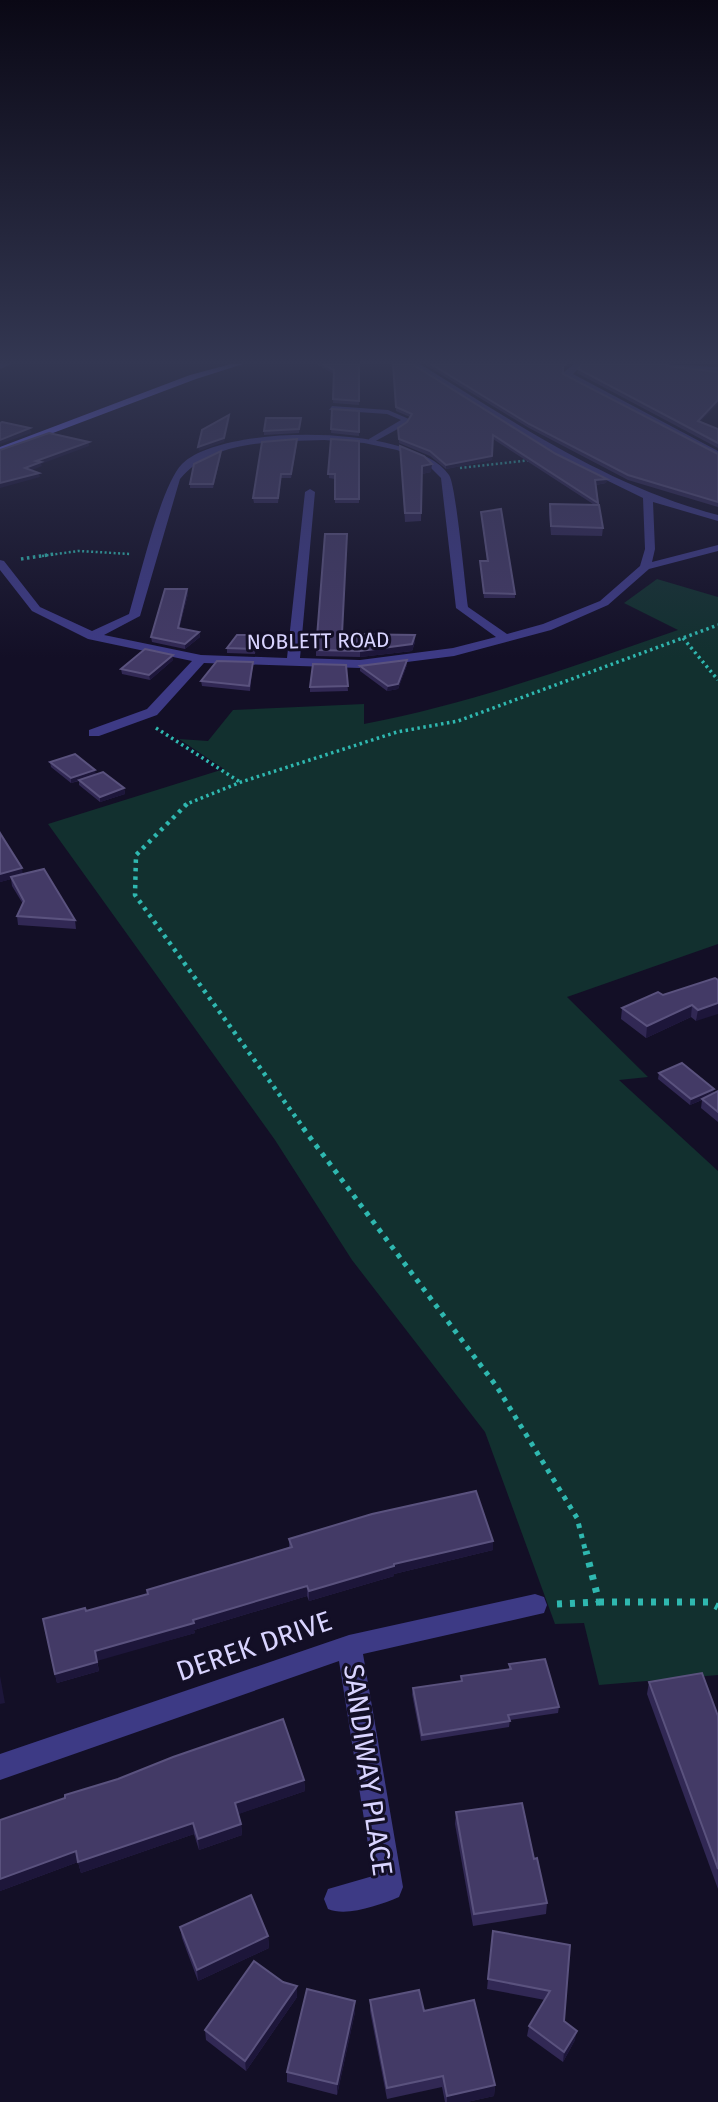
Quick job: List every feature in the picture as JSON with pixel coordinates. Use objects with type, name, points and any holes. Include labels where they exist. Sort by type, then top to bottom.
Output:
[{"type":"street","points":[[93,636],[134,616],[175,478],[190,462]]},
{"type":"street","points":[[430,462],[442,470],[446,477],[462,608],[505,638]]},
{"type":"street","points":[[578,462],[648,499],[718,518]]},
{"type":"street","points":[[293,663],[310,492]]},
{"type":"street","points":[[645,567],[650,549],[648,499]]},
{"type":"street","name":"NOBLETT ROAD","points":[[0,563],[36,609],[93,636],[201,659],[360,664],[454,652],[547,626],[604,603],[645,567],[718,548]]},
{"type":"street","points":[[94,733],[152,712],[201,659]]},
{"type":"street","name":"DEREK DRIVE","points":[[0,1767],[349,1646],[535,1605]]},
{"type":"street","name":"SANDIWAY PLACE","points":[[338,1899],[389,1887],[349,1646]]},
{"type":"path","points":[[442,470],[507,462]]},
{"type":"path","points":[[13,560],[78,551],[102,555],[152,554]]},
{"type":"path","points":[[599,1602],[577,1518],[497,1387],[277,1093],[135,895],[136,855],[184,805],[241,782],[397,732],[458,721],[718,625]]},
{"type":"path","points":[[683,638],[718,680]]},
{"type":"path","points":[[138,717],[241,782]]},
{"type":"path","points":[[535,1605],[708,1602],[718,1606]]},
{"type":"green space","points":[[657,579],[718,597],[718,944],[567,997],[648,1077],[619,1080],[718,1171],[718,1675],[599,1685],[584,1623],[555,1624],[485,1432],[352,1260],[275,1140],[48,824],[224,769],[179,739],[208,741],[233,710],[364,704],[364,724],[484,695],[678,630],[624,603]]},
{"type":"building","points":[[0,462],[41,462],[25,468],[39,473],[0,483]]},
{"type":"building","points":[[218,462],[213,484],[190,484],[194,464]]},
{"type":"building","points":[[259,462],[293,462],[291,474],[281,474],[278,498],[253,498]]},
{"type":"building","points":[[329,462],[359,462],[359,499],[335,499],[335,474],[328,474]]},
{"type":"building","points":[[401,462],[430,462],[432,464],[422,466],[421,513],[405,513]]},
{"type":"building","points":[[535,462],[573,462],[607,479],[595,480],[598,503]]},
{"type":"building","points":[[603,462],[718,462],[718,502],[628,475]]},
{"type":"building","points":[[550,504],[599,505],[603,528],[551,526]]},
{"type":"building","points":[[501,509],[515,594],[484,593],[480,561],[488,561],[481,512]]},
{"type":"building","points":[[325,534],[347,534],[342,634],[415,635],[412,644],[360,651],[316,650]]},
{"type":"building","points":[[165,589],[187,589],[178,628],[199,632],[185,644],[151,637]]},
{"type":"building","points":[[237,635],[256,635],[255,649],[227,648]]},
{"type":"building","points":[[145,649],[173,655],[149,675],[121,669]]},
{"type":"building","points":[[407,660],[398,684],[388,686],[360,666]]},
{"type":"building","points":[[217,661],[253,662],[249,686],[201,681]]},
{"type":"building","points":[[313,664],[346,665],[348,686],[310,687]]},
{"type":"building","points":[[75,754],[95,770],[71,778],[50,762]]},
{"type":"building","points":[[103,772],[124,788],[100,797],[79,780]]},
{"type":"building","points":[[0,833],[22,868],[0,874]]},
{"type":"building","points":[[44,869],[75,920],[17,916],[24,901],[11,877]]},
{"type":"building","points":[[715,978],[718,980],[718,1003],[698,1010],[692,1005],[647,1026],[622,1008],[658,992],[663,995]]},
{"type":"building","points":[[682,1063],[714,1089],[691,1099],[659,1073]]},
{"type":"building","points":[[718,1091],[718,1112],[702,1099]]},
{"type":"building","points":[[476,1491],[493,1541],[394,1564],[309,1591],[307,1586],[193,1620],[194,1623],[95,1651],[97,1662],[55,1674],[43,1619],[85,1608],[86,1611],[148,1594],[147,1590],[292,1547],[289,1539],[372,1514]]},
{"type":"building","points":[[545,1659],[559,1707],[508,1715],[510,1721],[422,1735],[413,1688],[462,1681],[461,1676],[511,1669],[509,1664]]},
{"type":"building","points":[[702,1673],[718,1716],[718,1869],[649,1682]]},
{"type":"building","points":[[283,1719],[304,1780],[235,1803],[241,1824],[198,1839],[193,1823],[78,1862],[76,1851],[0,1879],[0,1820]]},
{"type":"building","points":[[522,1803],[547,1903],[474,1914],[456,1812]]},
{"type":"building","points":[[251,1895],[268,1936],[197,1970],[180,1927]]},
{"type":"building","points":[[493,1931],[570,1945],[564,2021],[577,2031],[564,2052],[529,2026],[550,1991],[488,1979]]},
{"type":"building","points":[[254,1961],[283,1982],[297,1986],[245,2061],[205,2030]]},
{"type":"building","points":[[307,1989],[355,2001],[337,2084],[287,2072]]},
{"type":"building","points":[[419,1990],[424,2011],[474,2000],[495,2085],[447,2096],[443,2076],[387,2088],[370,2000]]}]
